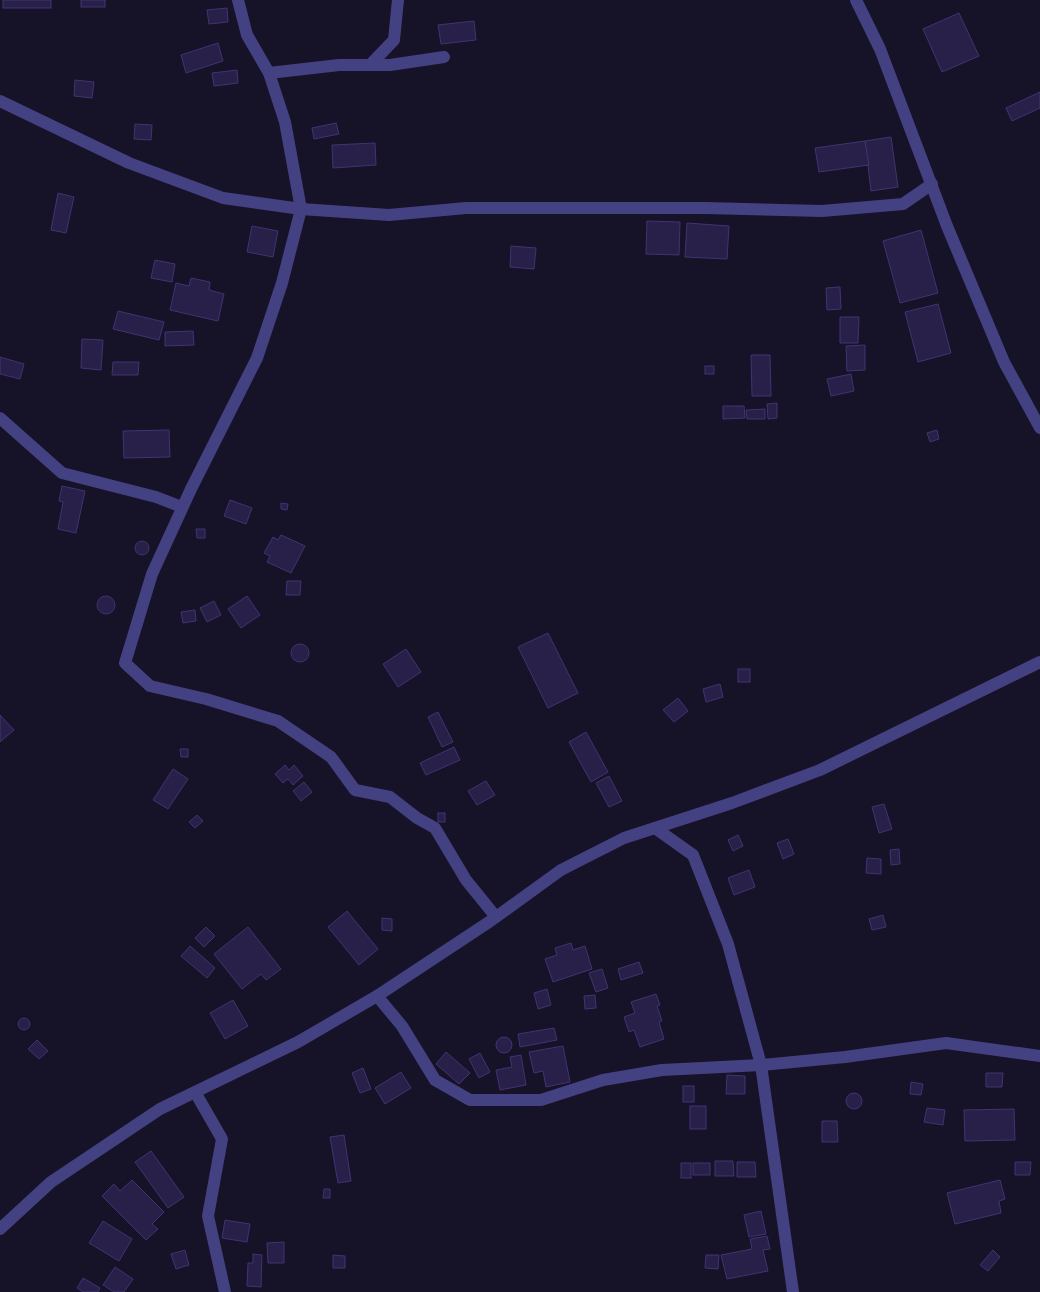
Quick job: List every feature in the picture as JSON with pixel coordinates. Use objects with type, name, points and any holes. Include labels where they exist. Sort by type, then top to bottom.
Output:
[{"type":"street","points":[[238,0],[247,35],[269,73],[285,122],[302,209],[282,283],[257,358],[182,508],[152,574],[125,663],[150,686],[206,699],[278,722],[331,757],[355,790],[390,797],[417,818],[435,828],[466,880],[496,917]]},
{"type":"street","points":[[370,66],[394,40],[398,0]]},
{"type":"street","points":[[856,0],[880,48],[932,184],[1004,362],[1040,428]]},
{"type":"street","points":[[269,73],[338,66],[390,65],[444,57]]},
{"type":"street","points":[[0,101],[129,163],[223,198],[302,209],[389,215],[466,208],[706,208],[822,211],[903,204],[932,184]]},
{"type":"street","points":[[0,418],[62,473],[156,497],[182,508]]},
{"type":"street","points":[[0,1229],[51,1182],[160,1109],[298,1042],[377,996],[496,917],[561,870],[624,838],[732,803],[820,770],[1040,662]]},
{"type":"street","points":[[655,828],[693,855],[728,944],[761,1064],[793,1292]]},
{"type":"street","points":[[377,996],[402,1026],[435,1080],[470,1100],[541,1100],[603,1080],[662,1070],[845,1057],[946,1043],[1040,1056]]},
{"type":"street","points":[[196,1092],[222,1138],[208,1216],[225,1292]]},
{"type":"building","points":[[3,0],[51,0],[51,8],[3,8]]},
{"type":"building","points":[[81,0],[105,0],[105,7],[81,7]]},
{"type":"building","points":[[227,8],[228,22],[209,24],[207,10]]},
{"type":"building","points":[[959,13],[979,56],[942,72],[923,29]]},
{"type":"building","points":[[474,21],[476,40],[441,44],[438,25]]},
{"type":"building","points":[[218,43],[223,61],[186,73],[181,55]]},
{"type":"building","points":[[237,70],[238,83],[214,86],[212,73]]},
{"type":"building","points":[[75,80],[94,82],[92,98],[74,96]]},
{"type":"building","points":[[1040,92],[1040,108],[1012,121],[1006,108]]},
{"type":"building","points":[[336,123],[339,134],[314,139],[312,128]]},
{"type":"building","points":[[135,124],[152,125],[151,140],[134,139]]},
{"type":"building","points":[[891,137],[898,187],[871,191],[865,141]]},
{"type":"building","points":[[865,141],[869,165],[819,172],[815,148]]},
{"type":"building","points":[[375,143],[376,165],[333,168],[332,145]]},
{"type":"building","points":[[58,193],[74,197],[66,233],[51,230]]},
{"type":"building","points":[[647,221],[680,222],[679,255],[646,254]]},
{"type":"building","points":[[687,223],[729,226],[727,259],[685,257]]},
{"type":"building","points":[[252,226],[278,231],[273,257],[247,252]]},
{"type":"building","points":[[921,230],[938,293],[900,303],[883,241]]},
{"type":"building","points":[[511,246],[536,248],[534,269],[510,267]]},
{"type":"building","points":[[155,260],[175,264],[172,282],[151,278]]},
{"type":"building","points":[[191,278],[210,282],[209,290],[224,294],[218,321],[170,310],[176,283],[189,286]]},
{"type":"building","points":[[840,287],[841,309],[827,310],[826,288]]},
{"type":"building","points":[[938,304],[951,353],[918,362],[905,312]]},
{"type":"building","points":[[118,311],[164,322],[159,340],[113,329]]},
{"type":"building","points":[[840,317],[859,317],[858,343],[840,343]]},
{"type":"building","points":[[193,331],[194,345],[165,346],[165,332]]},
{"type":"building","points":[[82,339],[103,340],[101,370],[81,368]]},
{"type":"building","points":[[865,345],[865,370],[847,371],[846,346]]},
{"type":"building","points":[[751,355],[770,355],[771,396],[752,396]]},
{"type":"building","points":[[0,357],[24,364],[20,379],[0,374]]},
{"type":"building","points":[[113,362],[139,362],[138,375],[112,375]]},
{"type":"building","points":[[705,366],[714,366],[714,374],[705,374]]},
{"type":"building","points":[[851,374],[854,391],[831,396],[827,379]]},
{"type":"building","points":[[777,403],[777,418],[768,419],[767,404]]},
{"type":"building","points":[[723,406],[744,406],[745,418],[723,419]]},
{"type":"building","points":[[765,409],[765,419],[747,419],[746,410]]},
{"type":"building","points":[[169,430],[170,457],[124,458],[123,431]]},
{"type":"building","points":[[937,430],[939,439],[930,442],[927,433]]},
{"type":"building","points":[[62,486],[85,491],[76,533],[58,529],[63,502],[59,501]]},
{"type":"building","points":[[230,500],[252,508],[246,524],[224,516]]},
{"type":"building","points":[[281,503],[288,504],[287,510],[281,509]]},
{"type":"building","points":[[196,529],[205,529],[205,538],[197,538]]},
{"type":"building","points":[[281,535],[305,546],[291,573],[267,562],[270,556],[264,553],[273,537],[278,540]]},
{"type":"building","points":[[142,541],[147,543],[149,548],[147,553],[142,555],[137,553],[135,548],[137,543]]},
{"type":"building","points":[[287,581],[301,581],[300,595],[286,595]]},
{"type":"building","points":[[106,596],[112,599],[115,605],[112,611],[106,614],[100,611],[97,605],[100,599]]},
{"type":"building","points":[[247,596],[260,615],[241,628],[228,609]]},
{"type":"building","points":[[214,601],[221,615],[207,622],[200,608]]},
{"type":"building","points":[[195,610],[196,621],[183,623],[181,612]]},
{"type":"building","points":[[548,633],[578,693],[548,708],[518,647]]},
{"type":"building","points":[[300,644],[306,647],[309,653],[306,659],[300,662],[294,659],[291,653],[294,647]]},
{"type":"building","points":[[406,649],[421,672],[398,687],[383,664]]},
{"type":"building","points":[[738,669],[750,669],[750,682],[738,682]]},
{"type":"building","points":[[720,684],[723,697],[706,702],[703,689]]},
{"type":"building","points":[[678,698],[688,711],[674,722],[663,710]]},
{"type":"building","points":[[438,712],[453,742],[442,747],[428,717]]},
{"type":"building","points":[[0,715],[14,730],[0,742]]},
{"type":"building","points":[[586,732],[608,772],[591,782],[569,742]]},
{"type":"building","points":[[454,747],[460,760],[426,775],[420,763]]},
{"type":"building","points":[[180,749],[188,749],[188,757],[181,757]]},
{"type":"building","points":[[285,765],[289,770],[294,765],[303,776],[293,785],[288,779],[283,783],[275,774]]},
{"type":"building","points":[[173,769],[188,779],[168,809],[153,800]]},
{"type":"building","points":[[609,776],[622,801],[609,807],[596,783]]},
{"type":"building","points":[[486,781],[495,795],[477,805],[468,791]]},
{"type":"building","points":[[304,782],[312,792],[301,801],[293,791]]},
{"type":"building","points":[[884,804],[892,829],[879,833],[872,807]]},
{"type":"building","points":[[438,813],[445,813],[445,822],[438,822]]},
{"type":"building","points":[[197,815],[203,821],[195,828],[189,822]]},
{"type":"building","points":[[738,835],[743,846],[733,851],[728,840]]},
{"type":"building","points":[[788,839],[794,854],[783,859],[777,843]]},
{"type":"building","points":[[899,849],[900,864],[891,865],[890,850]]},
{"type":"building","points":[[867,858],[881,859],[881,874],[866,873]]},
{"type":"building","points":[[749,870],[755,887],[734,895],[728,878]]},
{"type":"building","points":[[347,911],[378,949],[359,965],[328,927]]},
{"type":"building","points":[[883,915],[886,927],[872,930],[869,919]]},
{"type":"building","points":[[382,918],[392,919],[392,931],[382,930]]},
{"type":"building","points":[[206,927],[215,936],[204,947],[195,938]]},
{"type":"building","points":[[248,927],[281,969],[266,980],[261,974],[242,989],[214,954]]},
{"type":"building","points":[[571,943],[573,950],[585,946],[592,969],[553,982],[545,959],[557,955],[555,948]]},
{"type":"building","points":[[190,946],[215,968],[207,978],[181,956]]},
{"type":"building","points":[[639,962],[643,973],[621,980],[618,969]]},
{"type":"building","points":[[602,969],[608,988],[596,992],[589,973]]},
{"type":"building","points":[[547,989],[551,1005],[538,1009],[534,993]]},
{"type":"building","points":[[656,994],[660,1005],[657,1006],[662,1021],[659,1022],[664,1039],[640,1047],[634,1030],[629,1032],[624,1017],[635,1013],[631,1002]]},
{"type":"building","points":[[595,995],[596,1008],[585,1009],[584,996]]},
{"type":"building","points":[[233,1000],[248,1026],[225,1039],[210,1013]]},
{"type":"building","points":[[26,1018],[29,1019],[29,1029],[22,1030],[19,1029],[18,1022],[19,1019]]},
{"type":"building","points":[[554,1028],[557,1040],[520,1047],[518,1034]]},
{"type":"building","points":[[504,1037],[510,1039],[512,1045],[510,1051],[504,1053],[498,1051],[496,1045],[498,1039]]},
{"type":"building","points":[[37,1040],[48,1051],[39,1059],[28,1049]]},
{"type":"building","points":[[563,1046],[570,1082],[546,1087],[543,1071],[534,1073],[529,1052]]},
{"type":"building","points":[[446,1052],[470,1073],[459,1084],[436,1064]]},
{"type":"building","points":[[480,1053],[490,1072],[479,1078],[469,1059]]},
{"type":"building","points":[[521,1055],[526,1085],[500,1090],[496,1070],[512,1067],[510,1057]]},
{"type":"building","points":[[363,1068],[371,1089],[360,1093],[352,1073]]},
{"type":"building","points":[[401,1072],[411,1088],[385,1104],[375,1088]]},
{"type":"building","points":[[986,1073],[1003,1073],[1002,1087],[986,1087]]},
{"type":"building","points":[[727,1075],[745,1076],[745,1094],[726,1094]]},
{"type":"building","points":[[911,1082],[923,1084],[921,1095],[910,1094]]},
{"type":"building","points":[[683,1086],[694,1086],[694,1102],[683,1102]]},
{"type":"building","points":[[854,1093],[860,1095],[862,1101],[860,1107],[854,1109],[848,1107],[846,1101],[848,1095]]},
{"type":"building","points":[[690,1106],[706,1106],[706,1129],[690,1129]]},
{"type":"building","points":[[927,1108],[945,1110],[943,1125],[924,1122]]},
{"type":"building","points":[[1014,1109],[1015,1140],[965,1141],[964,1110]]},
{"type":"building","points":[[822,1121],[837,1121],[838,1142],[822,1142]]},
{"type":"building","points":[[344,1135],[351,1181],[338,1183],[330,1137]]},
{"type":"building","points":[[151,1151],[184,1197],[168,1208],[135,1162]]},
{"type":"building","points":[[715,1161],[733,1161],[734,1176],[715,1176]]},
{"type":"building","points":[[737,1162],[755,1162],[756,1177],[737,1177]]},
{"type":"building","points":[[1015,1162],[1031,1162],[1030,1175],[1015,1175]]},
{"type":"building","points":[[681,1163],[691,1163],[691,1178],[681,1178]]},
{"type":"building","points":[[693,1163],[710,1163],[710,1175],[693,1175]]},
{"type":"building","points":[[132,1180],[164,1212],[152,1224],[158,1229],[146,1240],[102,1196],[114,1184],[120,1191]]},
{"type":"building","points":[[1000,1180],[1005,1199],[999,1201],[1001,1213],[955,1224],[947,1193]]},
{"type":"building","points":[[324,1189],[330,1189],[330,1198],[323,1198]]},
{"type":"building","points":[[761,1211],[766,1234],[749,1237],[744,1215]]},
{"type":"building","points":[[225,1220],[250,1224],[247,1242],[222,1238]]},
{"type":"building","points":[[103,1221],[132,1239],[119,1261],[89,1243]]},
{"type":"building","points":[[767,1236],[770,1249],[763,1250],[768,1271],[727,1279],[721,1255],[752,1249],[750,1239]]},
{"type":"building","points":[[284,1242],[284,1263],[268,1263],[267,1243]]},
{"type":"building","points":[[185,1250],[189,1265],[176,1269],[171,1254]]},
{"type":"building","points":[[993,1250],[1000,1257],[988,1271],[980,1265]]},
{"type":"building","points":[[253,1254],[262,1255],[261,1287],[247,1286],[248,1263],[253,1263]]},
{"type":"building","points":[[333,1255],[345,1256],[345,1268],[333,1268]]},
{"type":"building","points":[[706,1255],[719,1255],[718,1269],[705,1268]]},
{"type":"building","points":[[115,1267],[133,1279],[124,1292],[114,1292],[103,1285]]},
{"type":"building","points":[[83,1278],[100,1288],[98,1292],[83,1292],[77,1288]]}]
